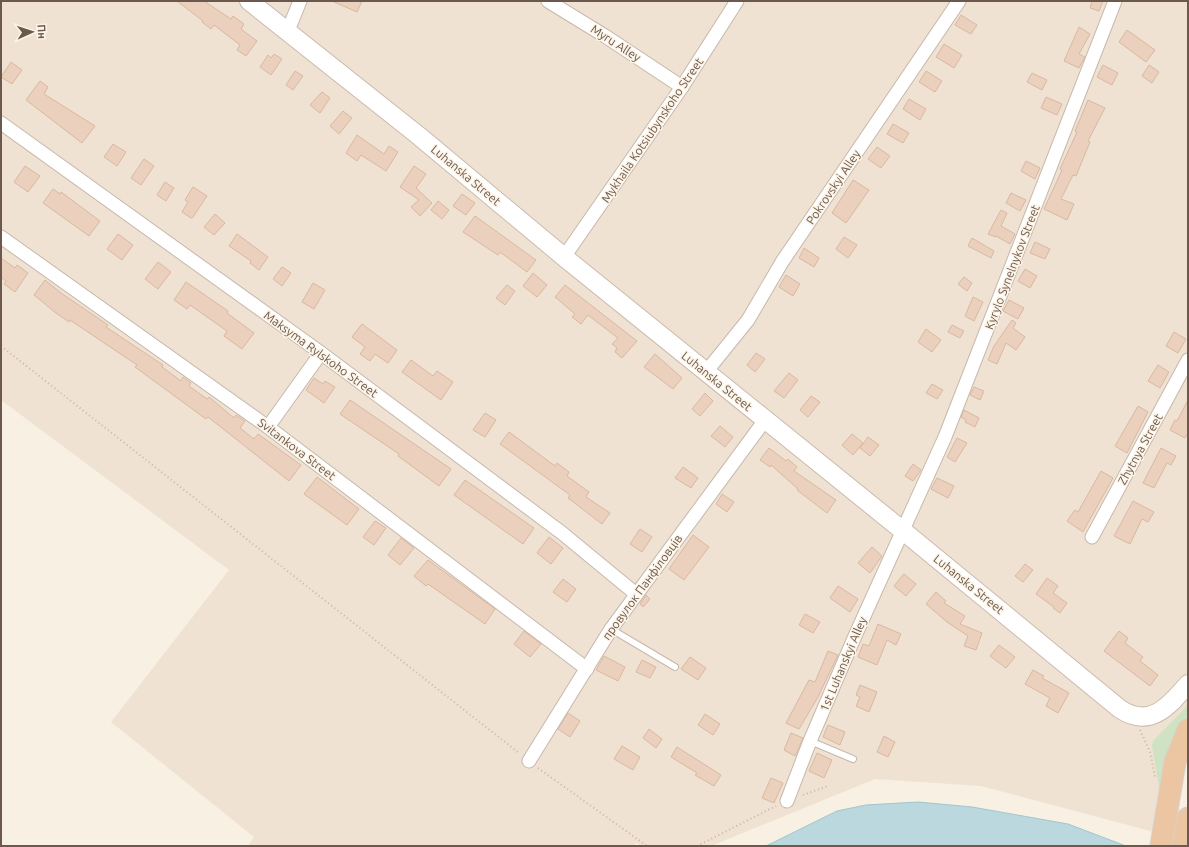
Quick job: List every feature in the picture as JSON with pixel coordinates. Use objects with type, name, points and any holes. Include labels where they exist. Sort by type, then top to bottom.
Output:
[{"type":"highway","points":[[1161,846],[1175,762],[1188,730]]},
{"type":"highway","points":[[1183,846],[1188,818]]},
{"type":"main road","name":"Luhanska Street","points":[[249,1],[287,33],[419,136],[564,257],[902,530],[1120,709],[1130,714],[1144,717],[1159,714],[1176,699],[1188,684]]},
{"type":"street","points":[[287,33],[300,1]]},
{"type":"street","name":"Myru Alley","points":[[548,1],[605,36],[682,87]]},
{"type":"street","name":"Mykhaila Kotsiubynskoho Street","points":[[564,257],[682,87],[737,1]]},
{"type":"street","name":"Pokrovskyi Alley","points":[[706,372],[748,320],[782,262],[959,1]]},
{"type":"street","name":"Kyrylo Synelnykov Street","points":[[902,530],[945,437],[1115,1]]},
{"type":"street","name":"Maksyma Rylskoho Street","points":[[1,123],[320,353],[562,533],[636,594]]},
{"type":"street","name":"Svitankova Street","points":[[1,237],[268,426],[587,669]]},
{"type":"street","points":[[268,426],[320,353]]},
{"type":"street","name":"Zhytnya Street","points":[[1092,537],[1188,360]]},
{"type":"street","name":"провулок Панфіловців","points":[[529,761],[587,669],[610,629],[765,420]]},
{"type":"street","name":"1st Luhanskyi Alley","points":[[787,801],[810,741],[902,530]]},
{"type":"lane","points":[[610,629],[676,667]]},
{"type":"lane","points":[[810,741],[853,759]]},
{"type":"path","points":[[1,346],[529,761],[647,846]]},
{"type":"path","points":[[1130,714],[1143,735],[1150,752],[1156,780]]},
{"type":"path","points":[[697,846],[787,801],[828,786]]},
{"type":"shaded area","points":[[1,1],[1188,1],[1188,711],[1160,785],[1154,832],[981,786],[875,779],[711,846],[641,846],[636,843],[634,846],[248,846],[254,837],[111,722],[229,570],[1,400]]},
{"type":"green space","points":[[1188,705],[1188,722],[1160,793],[1152,746],[1153,741]]},
{"type":"water","points":[[918,802],[972,807],[1068,824],[1126,846],[766,846],[837,811],[866,805]]},
{"type":"building","points":[[177,1],[204,1],[231,19],[233,16],[244,24],[241,29],[257,41],[246,56],[237,50],[240,45],[214,25],[211,29]]},
{"type":"building","points":[[332,1],[362,1],[357,12]]},
{"type":"building","points":[[1092,1],[1103,1],[1099,11],[1090,8]]},
{"type":"building","points":[[961,15],[977,25],[971,34],[955,25]]},
{"type":"building","points":[[1079,27],[1090,34],[1079,54],[1085,57],[1079,68],[1064,61]]},
{"type":"building","points":[[1127,30],[1155,50],[1146,62],[1119,42]]},
{"type":"building","points":[[944,44],[962,55],[954,68],[936,57]]},
{"type":"building","points":[[274,54],[282,59],[271,75],[260,67],[268,55],[271,58]]},
{"type":"building","points":[[11,62],[22,70],[12,84],[1,77]]},
{"type":"building","points":[[1103,65],[1118,73],[1112,85],[1097,77]]},
{"type":"building","points":[[1149,65],[1159,72],[1152,83],[1142,76]]},
{"type":"building","points":[[295,71],[303,76],[293,90],[286,85]]},
{"type":"building","points":[[926,71],[942,81],[935,92],[919,82]]},
{"type":"building","points":[[1032,73],[1047,80],[1042,90],[1027,82]]},
{"type":"building","points":[[40,81],[48,87],[44,94],[95,126],[82,143],[26,100]]},
{"type":"building","points":[[322,92],[330,98],[320,113],[310,105]]},
{"type":"building","points":[[1046,97],[1062,104],[1057,115],[1041,108]]},
{"type":"building","points":[[909,99],[926,109],[920,120],[903,109]]},
{"type":"building","points":[[1088,100],[1105,108],[1088,141],[1090,142],[1076,176],[1073,175],[1061,199],[1074,204],[1067,220],[1044,209],[1062,170],[1060,169],[1077,132],[1075,131]]},
{"type":"building","points":[[343,111],[352,118],[339,134],[330,126]]},
{"type":"building","points":[[893,124],[909,133],[903,143],[887,134]]},
{"type":"building","points":[[357,135],[384,154],[389,146],[398,152],[386,171],[361,155],[357,161],[346,153]]},
{"type":"building","points":[[113,144],[126,152],[117,166],[104,157]]},
{"type":"building","points":[[877,147],[890,156],[881,168],[868,159]]},
{"type":"building","points":[[144,159],[154,166],[141,185],[131,178]]},
{"type":"building","points":[[1026,161],[1040,168],[1035,179],[1021,171]]},
{"type":"building","points":[[25,166],[40,176],[28,192],[14,182]]},
{"type":"building","points":[[414,166],[426,174],[416,188],[432,203],[420,216],[411,207],[419,200],[400,187]]},
{"type":"building","points":[[853,180],[869,190],[846,223],[832,213]]},
{"type":"building","points":[[165,182],[174,188],[166,201],[157,195]]},
{"type":"building","points":[[193,187],[207,196],[191,218],[182,212],[188,202],[185,200]]},
{"type":"building","points":[[53,189],[60,194],[61,192],[100,221],[89,236],[43,203]]},
{"type":"building","points":[[1011,193],[1026,200],[1020,211],[1006,203]]},
{"type":"building","points":[[462,194],[475,203],[466,215],[453,206]]},
{"type":"building","points":[[438,201],[449,210],[442,219],[431,210]]},
{"type":"building","points":[[1001,210],[1007,213],[1001,226],[1015,234],[1010,244],[996,236],[988,234]]},
{"type":"building","points":[[215,214],[225,223],[214,235],[204,227]]},
{"type":"building","points":[[475,216],[536,260],[527,272],[500,252],[498,255],[463,232]]},
{"type":"building","points":[[118,234],[133,245],[122,260],[107,249]]},
{"type":"building","points":[[237,234],[268,257],[259,270],[250,263],[251,261],[229,246]]},
{"type":"building","points":[[844,237],[857,245],[848,258],[836,249]]},
{"type":"building","points":[[972,238],[994,251],[991,258],[968,246]]},
{"type":"building","points":[[1035,242],[1050,249],[1045,259],[1030,253]]},
{"type":"building","points":[[804,248],[819,258],[814,267],[799,258]]},
{"type":"building","points":[[1,258],[15,268],[17,265],[28,273],[15,292],[4,284],[6,281],[1,277]]},
{"type":"building","points":[[158,262],[171,272],[158,289],[145,279]]},
{"type":"building","points":[[282,267],[291,273],[282,286],[273,279]]},
{"type":"building","points":[[1025,269],[1037,276],[1030,288],[1018,281]]},
{"type":"building","points":[[533,273],[547,285],[537,297],[523,286]]},
{"type":"building","points":[[786,275],[800,284],[793,296],[779,287]]},
{"type":"building","points":[[964,277],[972,283],[967,291],[958,284]]},
{"type":"building","points":[[45,280],[61,293],[108,325],[106,327],[163,365],[162,367],[181,381],[183,377],[191,383],[189,386],[207,399],[209,397],[234,418],[236,415],[245,421],[240,428],[254,439],[258,434],[301,465],[289,481],[208,417],[206,419],[135,367],[137,365],[70,320],[69,322],[34,295]]},
{"type":"building","points":[[186,282],[228,311],[227,313],[254,333],[242,349],[224,336],[227,331],[190,305],[187,309],[174,300]]},
{"type":"building","points":[[313,283],[325,290],[314,309],[302,302]]},
{"type":"building","points":[[507,285],[515,291],[505,305],[496,298]]},
{"type":"building","points":[[565,285],[637,341],[622,358],[615,352],[617,348],[612,344],[618,338],[588,315],[581,324],[572,317],[575,314],[555,297]]},
{"type":"building","points":[[973,297],[983,302],[974,321],[965,316]]},
{"type":"building","points":[[1009,300],[1024,308],[1018,319],[1003,311]]},
{"type":"building","points":[[1012,320],[1016,323],[1013,328],[1025,337],[1016,350],[1006,343],[997,364],[988,360],[994,346]]},
{"type":"building","points":[[362,324],[397,350],[388,363],[375,354],[370,361],[360,354],[365,347],[352,337]]},
{"type":"building","points":[[952,325],[964,331],[960,338],[948,332]]},
{"type":"building","points":[[926,329],[941,340],[932,352],[918,342]]},
{"type":"building","points":[[1174,332],[1186,339],[1178,353],[1166,346]]},
{"type":"building","points":[[756,353],[765,359],[755,372],[747,365]]},
{"type":"building","points":[[655,354],[682,378],[673,389],[644,367]]},
{"type":"building","points":[[411,360],[433,376],[437,371],[453,382],[441,400],[402,372]]},
{"type":"building","points":[[1158,365],[1169,372],[1160,388],[1148,381]]},
{"type":"building","points":[[789,373],[798,380],[784,398],[774,391]]},
{"type":"building","points":[[314,378],[323,384],[325,381],[335,387],[324,403],[306,390]]},
{"type":"building","points":[[932,384],[943,390],[937,399],[926,393]]},
{"type":"building","points":[[974,387],[984,391],[980,400],[970,395]]},
{"type":"building","points":[[705,393],[713,401],[700,416],[692,409]]},
{"type":"building","points":[[811,396],[820,402],[808,417],[800,410]]},
{"type":"building","points":[[350,400],[451,469],[439,486],[398,456],[399,454],[340,414]]},
{"type":"building","points":[[1188,400],[1188,433],[1185,438],[1170,430],[1175,420],[1177,421]]},
{"type":"building","points":[[1138,406],[1148,412],[1127,453],[1115,446]]},
{"type":"building","points":[[964,410],[979,418],[975,427],[965,422],[966,420],[961,417]]},
{"type":"building","points":[[485,413],[496,420],[485,437],[473,430]]},
{"type":"building","points":[[720,426],[733,437],[725,447],[711,436]]},
{"type":"building","points":[[509,432],[555,466],[557,463],[569,472],[567,476],[589,492],[586,497],[610,513],[602,524],[568,498],[570,495],[500,444]]},
{"type":"building","points":[[852,434],[863,443],[853,455],[842,445]]},
{"type":"building","points":[[868,437],[879,445],[870,456],[860,448]]},
{"type":"building","points":[[957,438],[967,443],[955,462],[947,457]]},
{"type":"building","points":[[769,448],[786,461],[788,459],[797,467],[794,471],[836,500],[827,513],[797,490],[798,489],[771,465],[770,467],[760,460]]},
{"type":"building","points":[[1161,448],[1176,456],[1171,465],[1167,463],[1154,488],[1143,483]]},
{"type":"building","points":[[913,464],[921,470],[913,481],[905,476]]},
{"type":"building","points":[[683,467],[698,478],[691,488],[675,478]]},
{"type":"building","points":[[1101,471],[1113,478],[1083,532],[1067,521],[1075,510],[1078,512]]},
{"type":"building","points":[[317,477],[359,509],[347,525],[304,494]]},
{"type":"building","points":[[937,478],[954,486],[948,498],[931,489]]},
{"type":"building","points":[[465,480],[534,528],[523,544],[454,495]]},
{"type":"building","points":[[722,494],[734,502],[727,512],[716,504]]},
{"type":"building","points":[[1133,501],[1154,512],[1148,522],[1142,519],[1130,544],[1114,536]]},
{"type":"building","points":[[375,521],[386,528],[374,545],[363,537]]},
{"type":"building","points":[[640,529],[652,537],[642,552],[630,544]]},
{"type":"building","points":[[693,535],[709,547],[684,580],[669,569]]},
{"type":"building","points":[[549,537],[563,548],[551,564],[537,553]]},
{"type":"building","points":[[401,538],[414,548],[400,565],[388,555]]},
{"type":"building","points":[[872,547],[882,556],[870,573],[858,563]]},
{"type":"building","points":[[428,560],[495,609],[485,624],[428,584],[426,586],[414,576]]},
{"type":"building","points":[[1025,564],[1033,570],[1023,582],[1015,576]]},
{"type":"building","points":[[904,574],[916,584],[906,596],[894,586]]},
{"type":"building","points":[[1047,578],[1058,586],[1053,593],[1067,603],[1060,613],[1036,594]]},
{"type":"building","points":[[563,579],[576,589],[567,602],[553,592]]},
{"type":"building","points":[[838,586],[858,599],[850,612],[830,598]]},
{"type":"building","points":[[936,592],[946,601],[944,603],[965,616],[960,624],[982,633],[976,650],[964,646],[968,636],[947,622],[926,604]]},
{"type":"building","points":[[646,595],[650,599],[643,607],[640,604]]},
{"type":"building","points":[[805,614],[820,622],[813,633],[799,625]]},
{"type":"building","points":[[878,624],[901,634],[896,645],[887,640],[877,665],[858,657],[863,644],[869,646]]},
{"type":"building","points":[[524,631],[541,644],[530,657],[514,644]]},
{"type":"building","points":[[1119,631],[1128,638],[1125,643],[1143,657],[1140,661],[1158,675],[1150,686],[1104,651]]},
{"type":"building","points":[[999,645],[1015,657],[1006,668],[990,656]]},
{"type":"building","points":[[828,651],[838,655],[818,697],[799,729],[786,723],[809,680],[815,682]]},
{"type":"building","points":[[604,656],[625,667],[618,681],[596,670]]},
{"type":"building","points":[[690,657],[706,668],[698,680],[681,669]]},
{"type":"building","points":[[642,660],[656,667],[650,678],[636,672]]},
{"type":"building","points":[[1033,670],[1044,676],[1042,678],[1069,693],[1058,713],[1046,706],[1050,698],[1025,684]]},
{"type":"building","points":[[860,685],[877,692],[869,712],[856,706],[860,697],[856,695]]},
{"type":"building","points":[[568,713],[580,721],[570,737],[558,729]]},
{"type":"building","points":[[705,714],[720,724],[713,735],[698,725]]},
{"type":"building","points":[[828,725],[845,732],[840,745],[823,737]]},
{"type":"building","points":[[649,729],[662,739],[656,748],[643,738]]},
{"type":"building","points":[[791,733],[803,738],[795,756],[784,750]]},
{"type":"building","points":[[884,736],[895,742],[888,757],[877,752]]},
{"type":"building","points":[[622,746],[640,757],[633,770],[614,759]]},
{"type":"building","points":[[677,747],[721,775],[714,786],[695,775],[697,773],[671,757]]},
{"type":"building","points":[[817,753],[832,760],[824,778],[809,771]]},
{"type":"building","points":[[771,778],[783,783],[774,803],[762,798]]}]
